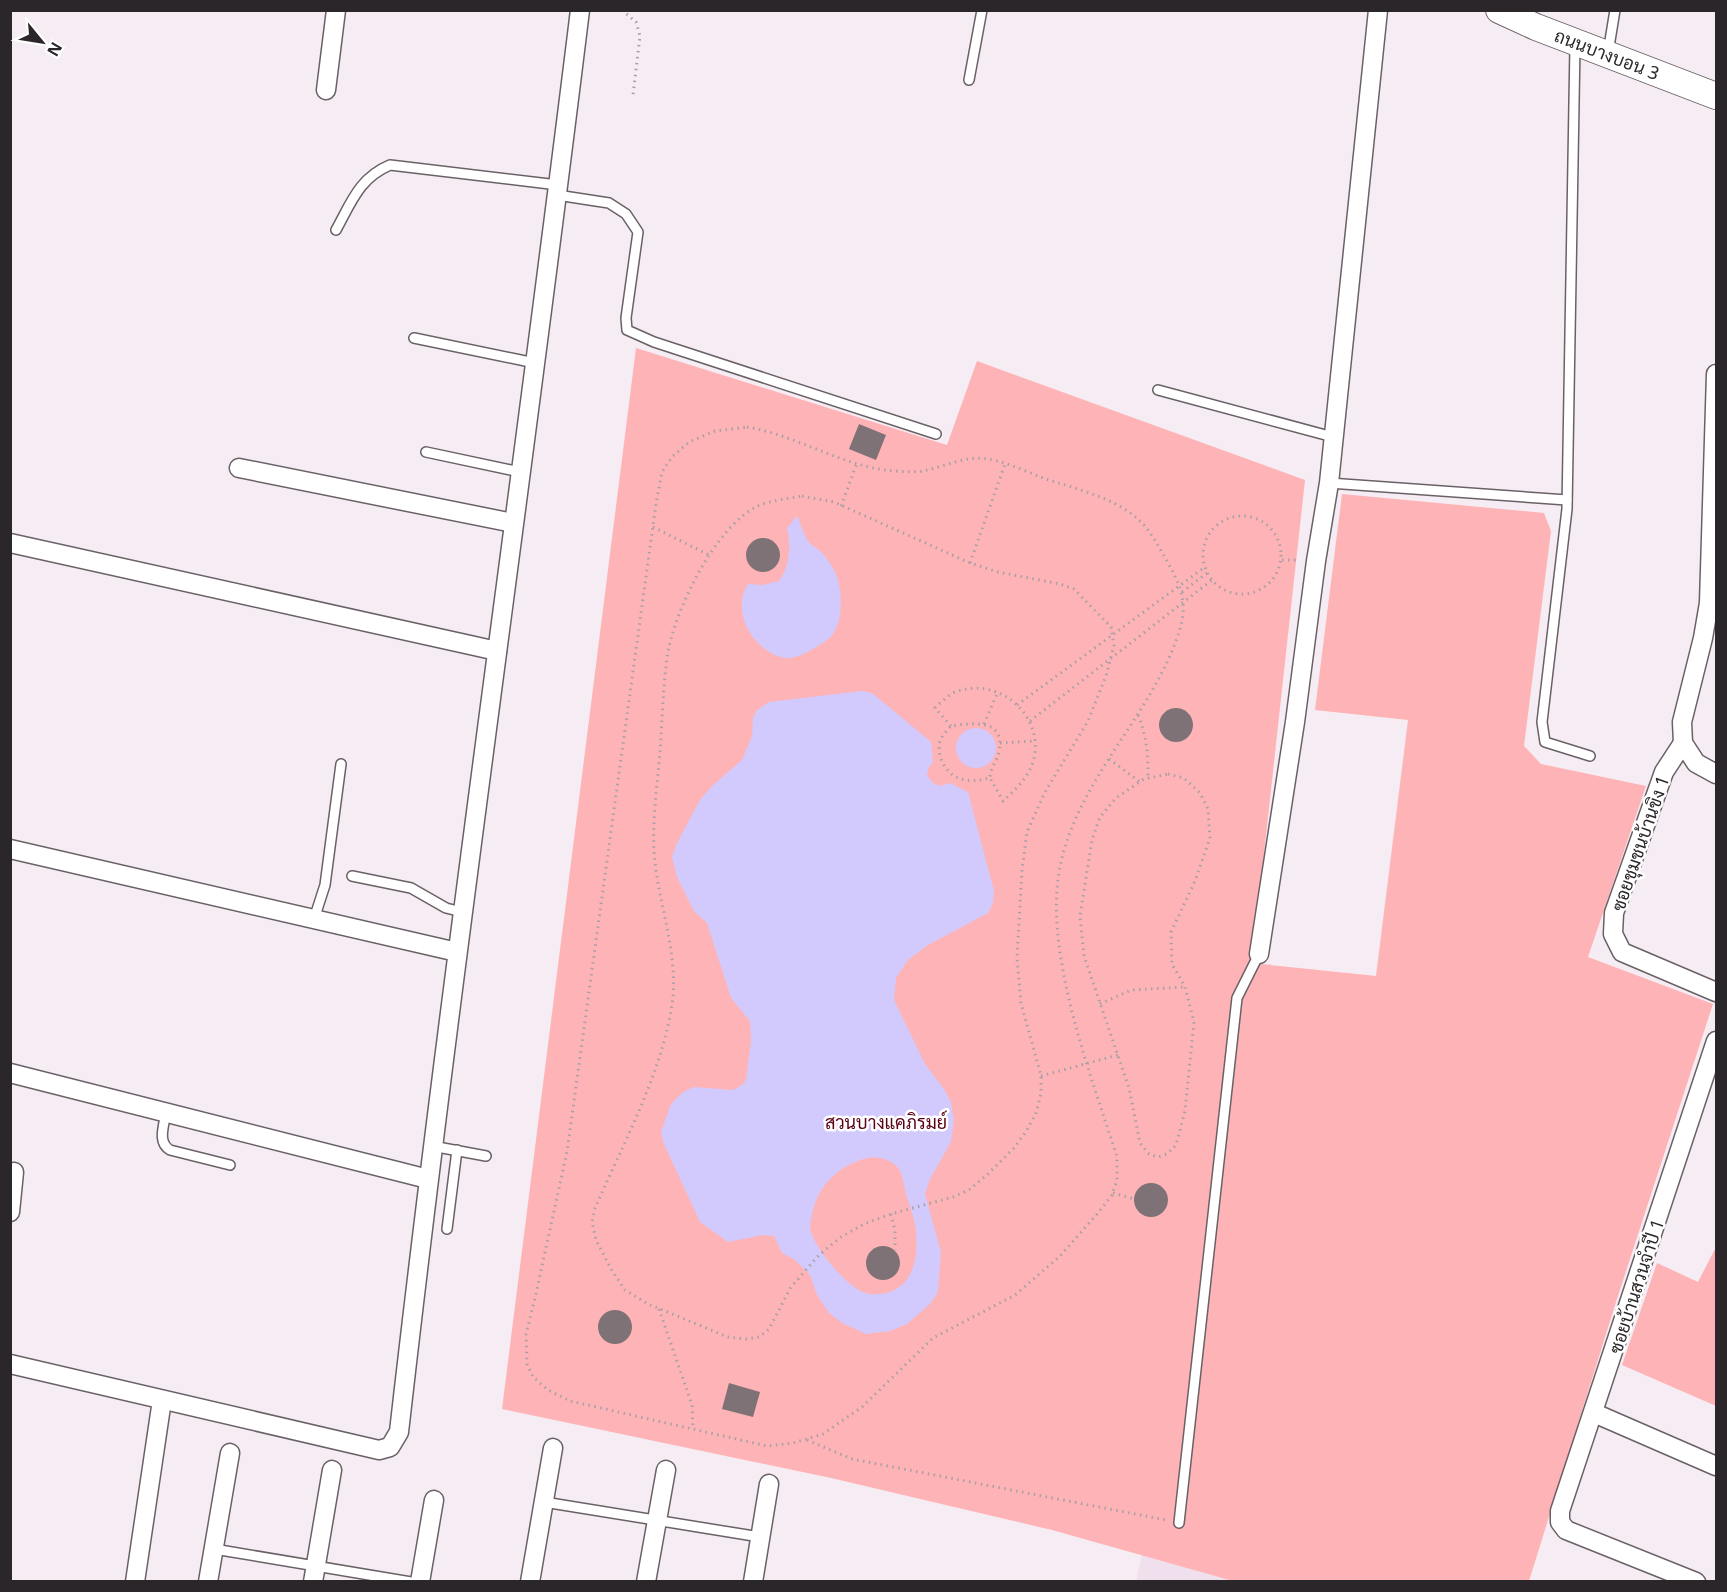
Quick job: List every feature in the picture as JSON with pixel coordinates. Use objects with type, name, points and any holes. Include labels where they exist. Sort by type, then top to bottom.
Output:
[{"type":"main road","name":"ถนนบางบอน 3","points":[[1499,10],[1537,23],[1607,55],[1716,96]]},
{"type":"street","points":[[326,90],[336,10]]},
{"type":"street","points":[[10,1364],[379,1450],[390,1447],[399,1432],[432,1146],[580,10]]},
{"type":"street","points":[[1260,954],[1329,483],[1378,10]]},
{"type":"street","points":[[1716,374],[1709,603],[1703,638],[1682,722],[1683,743],[1696,762],[1716,774]]},
{"type":"street","points":[[239,468],[513,523]]},
{"type":"street","points":[[10,543],[497,651]]},
{"type":"street","name":"ซอยชุมชนบ้านขิง 1","points":[[1683,743],[1664,772],[1614,913],[1612,934],[1622,952],[1716,992]]},
{"type":"street","points":[[10,849],[457,952]]},
{"type":"street","name":"ซอยบ้านสวนจำปี 1","points":[[1696,1581],[1566,1530],[1560,1522],[1560,1511],[1716,1041]]},
{"type":"street","points":[[10,1073],[428,1179]]},
{"type":"street","points":[[10,1212],[14,1172]]},
{"type":"street","points":[[135,1581],[162,1400]]},
{"type":"street","points":[[1594,1413],[1716,1466]]},
{"type":"street","points":[[530,1581],[553,1448]]},
{"type":"street","points":[[208,1581],[230,1453]]},
{"type":"street","points":[[314,1574],[332,1470]]},
{"type":"street","points":[[646,1581],[666,1470]]},
{"type":"street","points":[[753,1581],[769,1484]]},
{"type":"street","points":[[420,1581],[435,1500]]},
{"type":"lane","points":[[969,80],[982,10]]},
{"type":"lane","points":[[1607,55],[1615,10]]},
{"type":"lane","points":[[1575,42],[1567,500],[1542,722],[1545,742],[1590,756]]},
{"type":"lane","points":[[336,230],[360,186],[377,170],[390,165],[558,190],[609,203],[626,214],[638,232],[626,318],[627,330],[654,342],[936,434]]},
{"type":"lane","points":[[414,338],[535,363]]},
{"type":"lane","points":[[1158,390],[1333,437]]},
{"type":"lane","points":[[426,452],[520,472]]},
{"type":"lane","points":[[1329,483],[1567,500]]},
{"type":"lane","points":[[314,919],[325,885],[341,764]]},
{"type":"lane","points":[[352,876],[411,888],[446,908],[462,912]]},
{"type":"lane","points":[[1179,1522],[1237,999],[1260,954]]},
{"type":"lane","points":[[166,1112],[162,1142],[164,1146],[170,1150],[231,1165]]},
{"type":"lane","points":[[432,1146],[486,1156]]},
{"type":"lane","points":[[447,1229],[457,1150]]},
{"type":"lane","points":[[544,1502],[760,1537]]},
{"type":"lane","points":[[214,1549],[314,1574],[411,1581]]},
{"type":"path","points":[[621,10],[636,22],[640,36],[633,95]]},
{"type":"path","points":[[747,427],[771,431],[857,463],[883,470],[922,471],[974,459],[989,459],[1104,499],[1140,520],[1154,538],[1180,585],[1184,602],[1182,622],[1174,645],[1138,715],[1083,802],[1070,831],[1060,867],[1056,897],[1059,947],[1074,1020],[1117,1158],[1117,1180],[1112,1193],[1098,1214],[1060,1256],[1015,1295],[933,1338],[862,1407],[823,1434],[794,1443],[767,1446],[570,1401],[548,1390],[533,1377],[527,1364],[526,1334],[567,1152],[662,472],[672,457],[689,442],[715,431],[747,427]]},
{"type":"path","points":[[841,506],[857,463]]},
{"type":"path","points":[[970,563],[1005,464]]},
{"type":"path","points":[[802,496],[834,502],[970,563],[998,572],[1060,584],[1074,589],[1111,627],[1114,645],[1106,676],[1088,721],[1045,792],[1027,832],[1022,870],[1017,958],[1021,1003],[1041,1076],[1041,1094],[1036,1113],[1027,1130],[1014,1148],[969,1190],[953,1197],[891,1214],[864,1224],[840,1237],[791,1287],[769,1329],[759,1336],[746,1339],[728,1337],[659,1309],[625,1290],[596,1239],[592,1222],[595,1208],[646,1091],[663,1042],[672,1004],[673,970],[654,860],[668,656],[678,620],[693,582],[709,555],[726,531],[756,507],[802,496]]},
{"type":"path","points":[[1243,515],[1268,524],[1276,534],[1281,547],[1282,560],[1278,572],[1261,590],[1237,595],[1225,591],[1207,573],[1203,560],[1204,547],[1209,534],[1218,524],[1229,518],[1243,515]]},
{"type":"path","points":[[653,527],[709,555]]},
{"type":"path","points":[[1017,705],[1205,567]]},
{"type":"path","points":[[1182,593],[1207,573]]},
{"type":"path","points":[[1030,721],[1212,580]]},
{"type":"path","points":[[951,726],[935,708],[953,694],[970,689],[988,690],[1005,696],[1017,705],[1030,721],[1035,741],[1032,765],[1024,779],[1003,801],[990,778],[991,767],[999,754],[1000,743],[996,732],[989,725],[973,723],[951,726],[943,735],[939,744],[940,758],[952,774],[961,779],[974,781],[990,778]]},
{"type":"path","points":[[984,724],[997,694]]},
{"type":"path","points":[[1138,715],[1145,731],[1148,778]]},
{"type":"path","points":[[1000,743],[1035,741]]},
{"type":"path","points":[[1109,759],[1140,782]]},
{"type":"path","points":[[1168,774],[1184,778],[1200,793],[1208,809],[1210,838],[1195,881],[1171,932],[1172,964],[1185,987],[1194,1022],[1185,1111],[1176,1145],[1167,1154],[1158,1157],[1149,1154],[1140,1143],[1129,1088],[1084,956],[1080,916],[1092,840],[1100,817],[1116,798],[1140,782],[1168,774]]},
{"type":"path","points":[[1100,1004],[1131,990],[1185,987]]},
{"type":"path","points":[[1041,1076],[1118,1055]]},
{"type":"path","points":[[1112,1193],[1134,1199]]},
{"type":"path","points":[[891,1214],[895,1230],[895,1250]]},
{"type":"path","points":[[659,1309],[692,1405],[693,1430]]},
{"type":"path","points":[[805,1440],[852,1459],[1179,1522]]},
{"type":"shaded area","points":[[797,516],[808,541],[820,551],[836,573],[841,607],[839,621],[829,638],[802,655],[785,658],[763,648],[754,639],[743,618],[742,606],[743,595],[748,584],[762,585],[779,581],[783,575],[789,556],[787,528]]},
{"type":"shaded area","points":[[862,691],[872,693],[931,742],[933,762],[927,775],[939,786],[950,783],[968,792],[994,891],[993,903],[988,913],[928,945],[908,960],[896,978],[894,1000],[925,1064],[951,1102],[954,1120],[951,1142],[930,1179],[925,1194],[941,1252],[938,1292],[930,1304],[907,1324],[890,1331],[866,1334],[842,1323],[829,1313],[817,1295],[810,1275],[795,1260],[782,1253],[774,1236],[763,1235],[728,1242],[700,1222],[663,1142],[661,1132],[671,1104],[683,1092],[694,1087],[733,1090],[746,1080],[751,1041],[750,1021],[731,998],[707,923],[694,911],[677,877],[672,857],[700,800],[712,786],[742,760],[752,736],[753,718],[757,710],[769,702]],"holes":[[[874,1157],[893,1163],[901,1173],[915,1224],[917,1247],[912,1270],[907,1279],[890,1292],[875,1294],[859,1290],[841,1275],[821,1251],[810,1228],[819,1193],[833,1176],[852,1163]]]},
{"type":"shaded area","points":[[976,728],[990,734],[996,748],[990,762],[976,768],[962,762],[956,748],[962,734]]},
{"type":"shaded area","points":[[1142,1555],[1182,1566],[1233,1581],[1136,1582]]},
{"type":"green space","name":"สวนบางแคภิรมย์","points":[[636,348],[947,445],[977,361],[1305,480],[1252,963],[1376,976],[1408,720],[1315,710],[1342,494],[1544,513],[1551,531],[1524,746],[1541,764],[1646,786],[1588,957],[1713,1004],[1616,1302],[1529,1581],[1233,1581],[1052,1530],[831,1478],[502,1409]]},
{"type":"green space","points":[[1716,1247],[1716,1406],[1622,1365],[1657,1263],[1698,1282]]},
{"type":"building","points":[[859,424],[886,435],[876,460],[849,449]]},
{"type":"building","points":[[763,538],[775,543],[780,555],[775,567],[763,572],[751,567],[746,555],[751,543]]},
{"type":"building","points":[[1176,708],[1188,713],[1193,725],[1188,737],[1176,742],[1164,737],[1159,725],[1164,713]]},
{"type":"building","points":[[1151,1183],[1163,1188],[1168,1200],[1163,1212],[1151,1217],[1139,1212],[1134,1200],[1139,1188]]},
{"type":"building","points":[[883,1246],[895,1251],[900,1263],[895,1275],[883,1280],[871,1275],[866,1263],[871,1251]]},
{"type":"building","points":[[615,1310],[627,1315],[632,1327],[627,1339],[615,1344],[603,1339],[598,1327],[603,1315]]},
{"type":"building","points":[[729,1383],[760,1392],[753,1417],[722,1409]]}]
